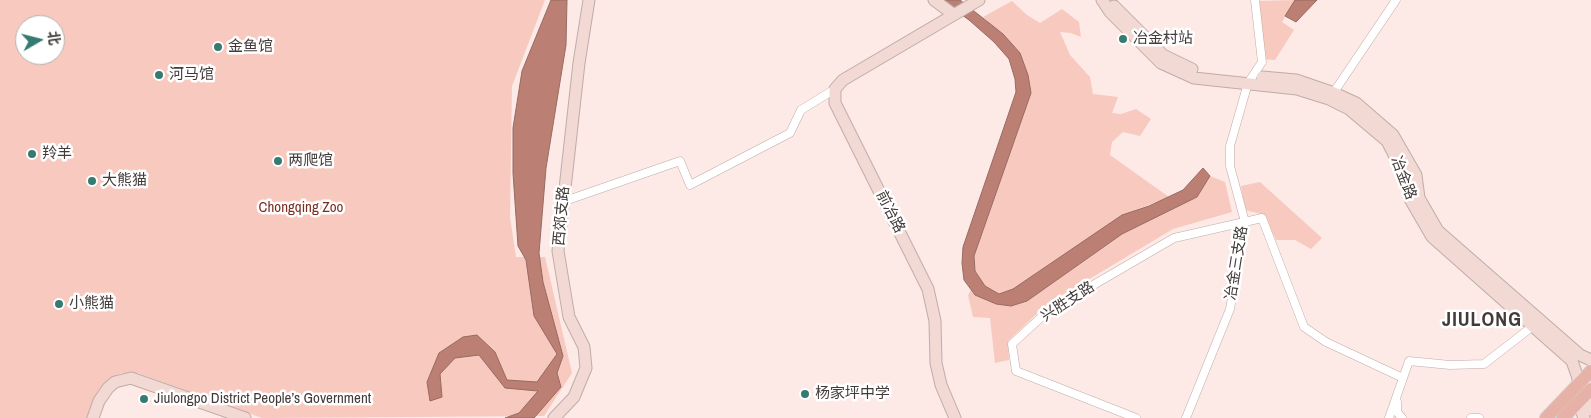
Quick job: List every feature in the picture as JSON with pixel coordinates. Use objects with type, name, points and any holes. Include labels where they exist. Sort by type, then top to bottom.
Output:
[{"type":"main road","name":"西郊支路","points":[[554,418],[574,396],[586,368],[584,347],[569,317],[558,251],[579,63],[589,0]]},
{"type":"main road","points":[[934,0],[953,14]]},
{"type":"main road","points":[[835,89],[843,80],[904,42],[979,0]]},
{"type":"main road","name":"冶金路","points":[[1102,0],[1110,12],[1161,63],[1194,78],[1250,80]]},
{"type":"main road","name":"冶金路","points":[[1110,0],[1164,55],[1195,71],[1297,89],[1356,103],[1393,135],[1416,175],[1419,198],[1438,231],[1576,358]]},
{"type":"main road","name":"前冶路","points":[[835,89],[835,103],[928,289],[935,321],[936,363],[941,385],[955,418]]},
{"type":"main road","name":"冶金路","points":[[1331,96],[1387,141],[1406,178],[1410,199],[1432,237],[1533,326],[1576,358],[1591,360]]},
{"type":"main road","points":[[1576,358],[1588,382],[1591,410]]},
{"type":"main road","points":[[93,418],[99,401],[108,388],[115,382],[131,378],[245,418]]},
{"type":"main road","points":[[1555,415],[1578,402],[1588,382]]},
{"type":"main road","points":[[1555,415],[1588,382]]},
{"type":"main road","points":[[1578,402],[1591,415]]},
{"type":"main road","points":[[1578,402],[1584,418]]},
{"type":"street","points":[[1250,80],[1262,62],[1255,0]]},
{"type":"street","points":[[1331,96],[1396,0]]},
{"type":"street","name":"冶金三支路","points":[[1186,418],[1230,309],[1245,222],[1230,166],[1230,146],[1250,80]]},
{"type":"street","points":[[562,202],[680,161],[690,185],[790,133],[801,110],[835,89]]},
{"type":"street","points":[[1245,222],[1262,218],[1304,327],[1326,342],[1403,378]]},
{"type":"street","name":"兴胜支路","points":[[1136,418],[1016,371],[1012,344],[1047,312],[1174,238],[1245,222]]},
{"type":"street","points":[[1389,418],[1409,361],[1450,365],[1484,364],[1533,326]]},
{"type":"street","points":[[1398,392],[1397,408],[1402,418]]},
{"type":"street","points":[[1471,418],[1479,418]]},
{"type":"green space","name":"Chongqing Zoo","points":[[0,0],[545,0],[512,86],[510,217],[516,257],[545,257],[572,373],[544,416],[262,418],[138,373],[121,373],[104,383],[95,399],[88,418],[0,418]]},
{"type":"green space","points":[[1295,0],[1282,22],[1294,30],[1275,60],[1263,59],[1258,1]]},
{"type":"green space","points":[[1012,1],[1027,15],[1040,23],[1062,9],[1079,22],[1081,37],[1071,33],[1060,32],[1070,55],[1090,77],[1093,94],[1118,97],[1112,113],[1121,114],[1136,109],[1151,119],[1140,136],[1123,132],[1112,142],[1110,155],[1169,197],[1125,214],[1013,289],[999,294],[984,286],[975,271],[974,256],[1031,93],[1020,53],[983,17]]},
{"type":"green space","points":[[1210,176],[1225,182],[1232,212],[1173,229],[1046,305],[1008,341],[1009,360],[995,363],[990,318],[973,317],[968,295],[971,290],[975,295],[995,304],[1011,306],[1027,301],[1122,234],[1197,197]]},
{"type":"green space","points":[[1260,182],[1322,238],[1311,249],[1295,240],[1276,240],[1266,218],[1261,214],[1245,210],[1241,186]]},
{"type":"shaded area","points":[[551,0],[567,0],[566,45],[546,168],[539,253],[543,282],[563,356],[557,373],[561,387],[534,418],[505,418],[519,413],[538,391],[505,388],[479,355],[455,358],[440,374],[442,397],[430,401],[427,382],[439,353],[463,337],[477,335],[495,352],[507,380],[537,382],[557,354],[534,316],[526,260],[518,246],[513,173],[513,128],[522,71]]},
{"type":"shaded area","points":[[942,0],[960,0],[1003,34],[1020,53],[1028,75],[1031,93],[974,256],[975,271],[985,286],[999,294],[1013,289],[1122,215],[1149,206],[1183,190],[1203,168],[1210,176],[1197,197],[1122,234],[1027,301],[1011,306],[996,304],[975,295],[964,280],[963,247],[1016,92],[1015,79],[1009,59],[994,42]]},
{"type":"shaded area","points":[[1295,0],[1317,0],[1296,22],[1285,16]]},
{"type":"place","name":"冶金村站","points":[[1123,39]]},
{"type":"place","name":"金鱼馆","points":[[218,47]]},
{"type":"place","name":"河马馆","points":[[159,75]]},
{"type":"place","name":"羚羊","points":[[32,154]]},
{"type":"place","name":"两爬馆","points":[[278,161]]},
{"type":"place","name":"大熊猫","points":[[92,181]]},
{"type":"place","name":"小熊猫","points":[[59,304]]},
{"type":"place","name":"杨家坪中学","points":[[805,394]]},
{"type":"place","name":"Jiulongpo District People’s Government","points":[[144,399]]},
{"type":"district","name":"JIULONG","points":[[1482,321]]}]
